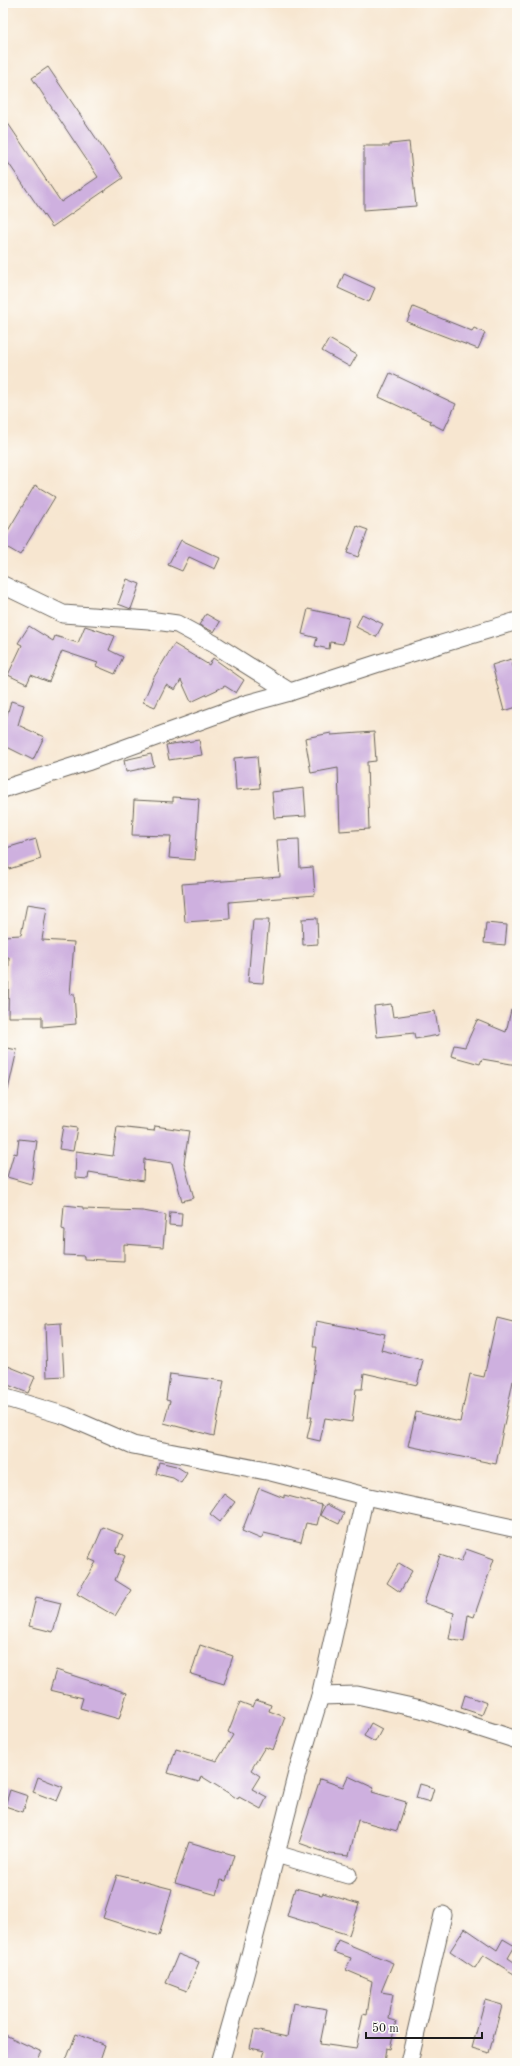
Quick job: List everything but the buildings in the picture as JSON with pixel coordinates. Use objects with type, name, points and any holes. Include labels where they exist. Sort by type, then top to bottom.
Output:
[{"type":"street","points":[[3,584],[63,614],[149,620],[177,624],[214,644],[290,692]]},
{"type":"street","points":[[3,789],[87,762],[246,704],[290,692],[517,621]]},
{"type":"street","points":[[3,1397],[66,1416],[133,1445],[270,1472],[366,1496],[517,1529]]},
{"type":"street","points":[[220,2063],[298,1769],[320,1696],[366,1496]]},
{"type":"street","points":[[320,1696],[357,1695],[421,1709],[517,1740]]},
{"type":"street","points":[[276,1854],[348,1875]]},
{"type":"street","points":[[409,2063],[443,1915]]}]
